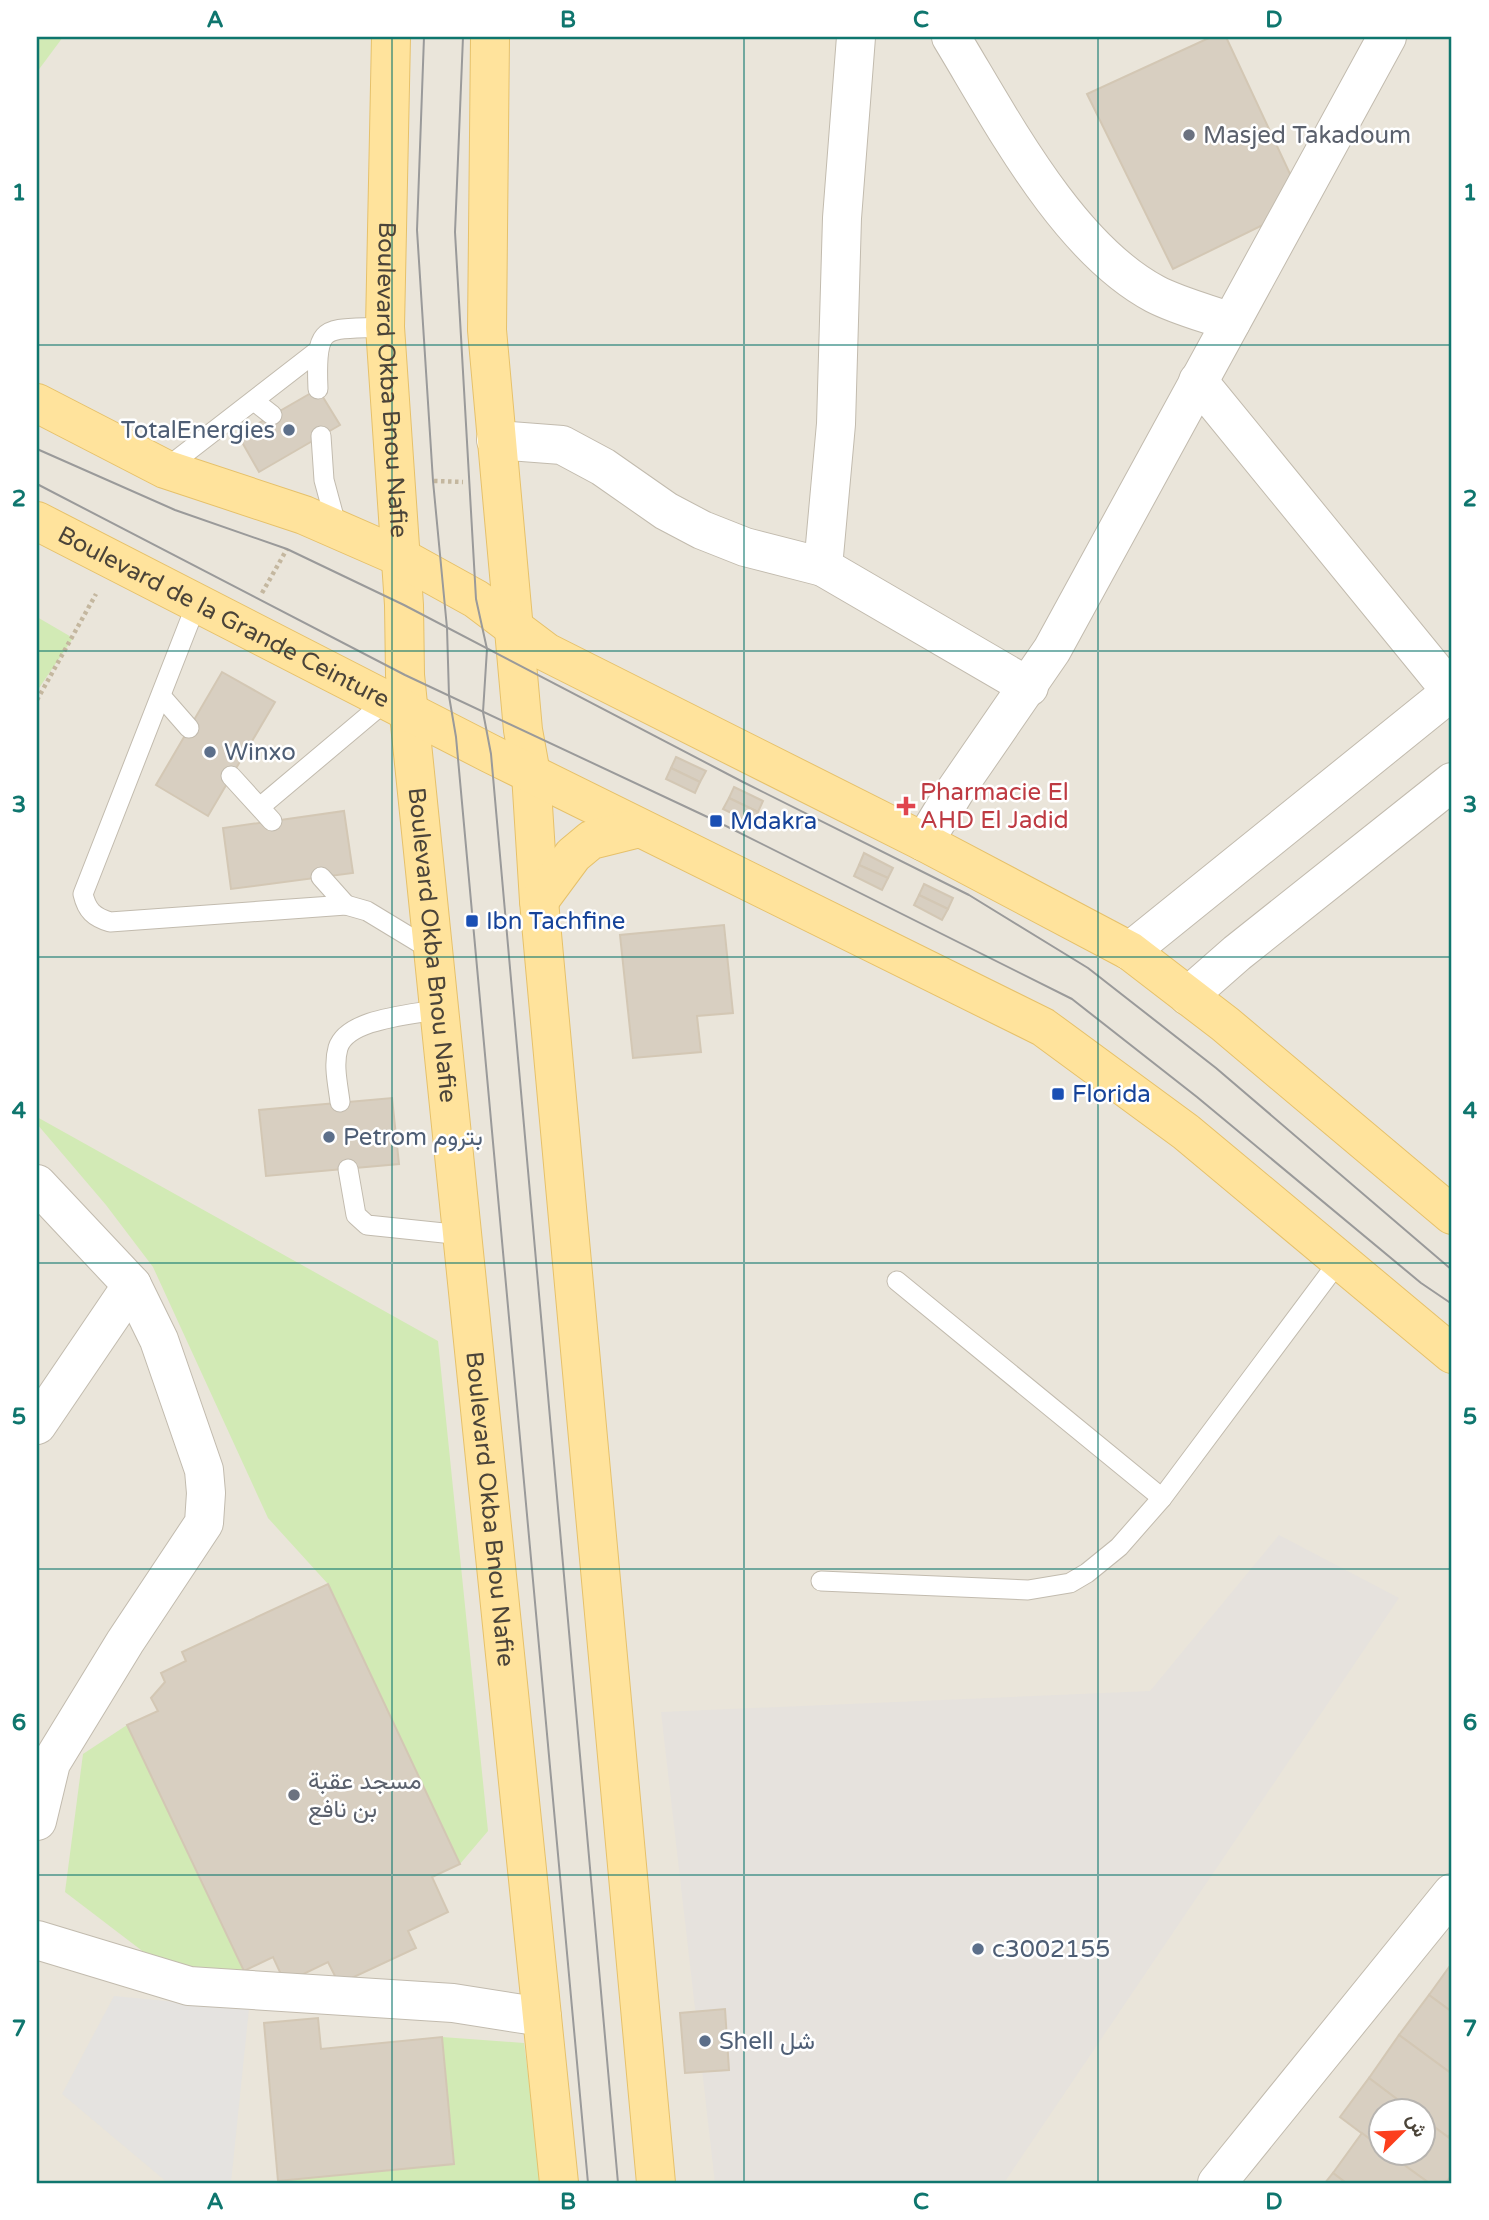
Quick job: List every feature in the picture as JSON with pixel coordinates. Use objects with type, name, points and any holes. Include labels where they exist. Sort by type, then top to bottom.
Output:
[{"type":"main road","name":"Boulevard Okba Bnou Nafie","points":[[391,37],[386,327],[405,675],[398,707],[435,952],[559,2183]]},
{"type":"main road","points":[[490,37],[487,330],[523,730],[531,774],[539,901],[656,2183]]},
{"type":"main road","points":[[37,402],[165,469],[321,522],[400,557],[476,599],[546,652],[924,842],[1130,951],[1452,1215]]},
{"type":"main road","name":"Boulevard de la Grande Ceinture","points":[[37,521],[244,630],[1043,1027],[1186,1132],[1452,1354]]},
{"type":"main road","points":[[539,901],[573,855],[591,840],[639,828]]},
{"type":"street","points":[[824,567],[836,424],[842,218],[856,37]]},
{"type":"street","points":[[951,37],[1013,140],[1086,240],[1156,294],[1231,321]]},
{"type":"street","points":[[924,842],[955,791],[1052,650],[1387,37]]},
{"type":"street","points":[[1130,951],[1452,691],[1198,382]]},
{"type":"street","points":[[496,440],[562,445],[603,467],[666,511],[702,530],[745,547],[824,567],[1029,687]]},
{"type":"street","points":[[1188,996],[1237,953],[1452,782]]},
{"type":"street","points":[[37,1184],[132,1285],[159,1340],[204,1470],[204,1523],[125,1642],[51,1763],[37,1821]]},
{"type":"street","points":[[37,1425],[132,1285]]},
{"type":"street","points":[[1217,2183],[1452,1893]]},
{"type":"street","points":[[37,1940],[189,1986],[453,2003],[542,2017]]},
{"type":"lane","points":[[318,389],[316,352],[324,334],[333,330],[386,327]]},
{"type":"lane","points":[[165,469],[316,352]]},
{"type":"lane","points":[[254,401],[272,415]]},
{"type":"lane","points":[[318,443],[324,480],[321,522]]},
{"type":"lane","points":[[196,605],[83,894],[86,908],[97,918],[110,922],[346,905],[367,911],[435,952]]},
{"type":"lane","points":[[161,696],[189,728]]},
{"type":"lane","points":[[231,776],[266,814],[398,707]]},
{"type":"lane","points":[[321,877],[346,905]]},
{"type":"lane","points":[[340,1102],[336,1064],[339,1046],[349,1031],[366,1024],[440,1009]]},
{"type":"lane","points":[[348,1169],[356,1215],[367,1225],[463,1235]]},
{"type":"lane","points":[[821,1581],[1028,1590],[1070,1583],[1107,1559],[1161,1498],[1339,1261]]},
{"type":"lane","points":[[897,1281],[1161,1498]]},
{"type":"path","points":[[394,481],[499,482]]},
{"type":"path","points":[[244,630],[321,522]]},
{"type":"path","points":[[37,700],[64,657],[99,590]]},
{"type":"shaded area","points":[[37,37],[1452,37],[1452,2183],[37,2183]]},
{"type":"shaded area","points":[[1279,1535],[1399,1598],[1004,2183],[715,2183],[661,1712],[1150,1691]]},
{"type":"shaded area","points":[[114,1996],[249,2009],[231,2183],[168,2183],[62,2094]]},
{"type":"green space","points":[[37,37],[63,37],[37,72]]},
{"type":"green space","points":[[37,617],[73,638],[37,691]]},
{"type":"green space","points":[[37,1117],[438,1341],[488,1831],[460,1864],[328,1584],[268,1518],[153,1267],[106,1205],[37,1124]]},
{"type":"green space","points":[[127,1725],[244,1971],[217,1979],[145,1953],[65,1892],[83,1754]]},
{"type":"green space","points":[[442,2037],[524,2043],[542,2183],[278,2183],[453,2164]]},
{"type":"building","name":"Masjed Takadoum","points":[[1211,37],[1226,37],[1291,176],[1271,221],[1173,269],[1087,94]]},
{"type":"building","name":"TotalEnergies","points":[[318,389],[340,425],[259,472],[238,435]]},
{"type":"building","name":"Winxo","points":[[222,672],[275,702],[208,816],[156,785]]},
{"type":"building","points":[[676,757],[706,771],[700,782],[671,768]]},
{"type":"building","points":[[671,768],[700,782],[695,793],[666,779]]},
{"type":"building","points":[[734,787],[763,801],[758,812],[729,798]]},
{"type":"building","points":[[729,798],[758,812],[752,823],[723,809]]},
{"type":"building","name":"Winxo","points":[[344,811],[353,873],[231,889],[223,828]]},
{"type":"building","points":[[864,853],[893,868],[888,878],[859,865]]},
{"type":"building","points":[[859,865],[888,878],[882,890],[854,876]]},
{"type":"building","points":[[924,884],[953,898],[948,909],[919,895]]},
{"type":"building","points":[[919,895],[948,909],[942,920],[914,905]]},
{"type":"building","points":[[724,925],[733,1013],[697,1016],[701,1052],[633,1058],[620,935]]},
{"type":"building","name":"Petrom بتروم","points":[[392,1098],[399,1164],[266,1176],[259,1110]]},
{"type":"building","name":"مسجد عقبة بن نافع","points":[[328,1584],[460,1864],[432,1877],[448,1912],[408,1931],[416,1948],[339,1984],[328,1962],[285,1983],[273,1957],[244,1971],[127,1725],[158,1711],[151,1698],[165,1682],[161,1673],[186,1661],[182,1652]]},
{"type":"building","points":[[1452,1963],[1452,2012],[1429,1995]]},
{"type":"building","points":[[1429,1995],[1452,2012],[1452,2074],[1399,2035]]},
{"type":"building","name":"Shell شل","points":[[725,2009],[729,2070],[685,2073],[680,2013]]},
{"type":"building","points":[[318,2018],[321,2049],[442,2037],[454,2164],[278,2181],[264,2023]]},
{"type":"building","points":[[1399,2035],[1452,2074],[1452,2132],[1448,2137],[1436,2128],[1436,2098],[1395,2098],[1369,2078]]},
{"type":"building","points":[[1369,2078],[1395,2098],[1366,2098],[1366,2136],[1340,2117]]},
{"type":"building","points":[[1436,2128],[1452,2140],[1452,2174],[1446,2183],[1429,2183],[1408,2168],[1436,2168]]},
{"type":"building","points":[[1362,2133],[1366,2136],[1366,2168],[1408,2168],[1429,2183],[1346,2183],[1333,2173]]},
{"type":"building","points":[[1333,2173],[1346,2183],[1325,2183]]},
{"type":"tram line","points":[[424,37],[417,230],[433,481],[447,628],[449,696],[456,737],[588,2183]]},
{"type":"tram line","points":[[463,37],[455,232],[476,599],[487,649],[483,712],[491,754],[618,2183]]},
{"type":"tram line","points":[[37,449],[175,510],[287,549],[404,605],[741,781],[969,895],[1088,968],[1216,1068],[1452,1270]]},
{"type":"tram line","points":[[37,484],[405,675],[716,821],[1072,999],[1197,1097],[1421,1283],[1452,1304]]},
{"type":"place","name":"Masjed Takadoum","points":[[1189,135]]},
{"type":"place","name":"TotalEnergies","points":[[289,430]]},
{"type":"place","name":"Winxo","points":[[210,752]]},
{"type":"place","name":"Pharmacie El AHD El Jadid","points":[[906,806]]},
{"type":"place","name":"Mdakra","points":[[716,821]]},
{"type":"place","name":"Ibn Tachfine","points":[[472,921]]},
{"type":"place","name":"Florida","points":[[1058,1094]]},
{"type":"place","name":"Petrom بتروم","points":[[329,1137]]},
{"type":"place","name":"مسجد عقبة بن نافع","points":[[294,1795]]},
{"type":"place","name":"c3002155","points":[[978,1949]]},
{"type":"place","name":"Shell شل","points":[[705,2041]]}]
